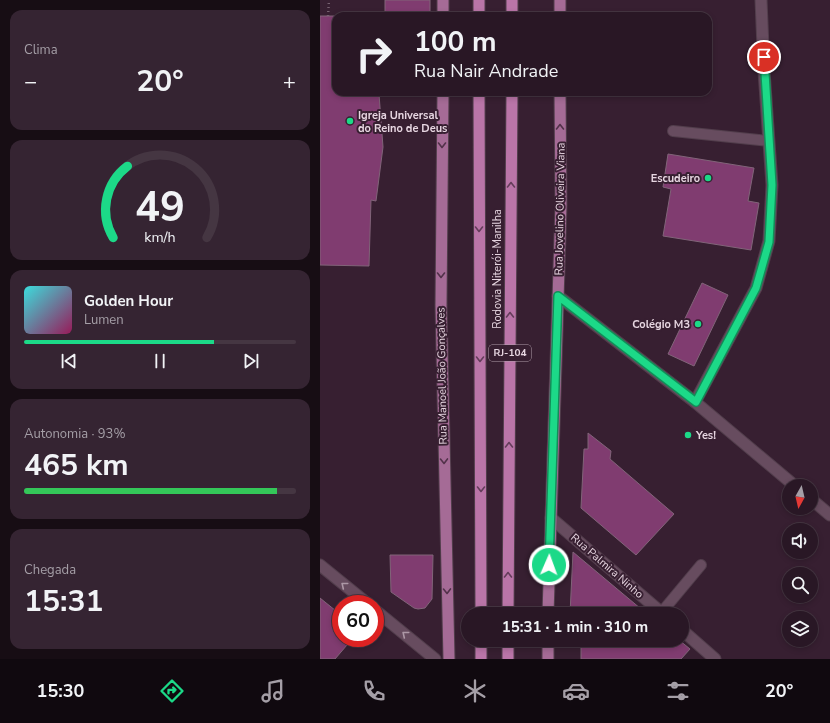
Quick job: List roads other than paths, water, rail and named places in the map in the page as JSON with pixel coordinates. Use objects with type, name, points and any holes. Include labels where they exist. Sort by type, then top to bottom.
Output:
[{"type":"highway","points":[[479,0],[479,12]]},
{"type":"highway","points":[[512,0],[512,12]]},
{"type":"highway","name":"Rodovia Niterói-Manilha","points":[[479,96],[481,607]]},
{"type":"highway","name":"Rodovia Niterói-Manilha","points":[[508,607],[512,96]]},
{"type":"highway","points":[[508,647],[508,659]]},
{"type":"main road","points":[[443,0],[443,12]]},
{"type":"main road","points":[[560,0],[560,12]]},
{"type":"main road","name":"Rua Manoel João Gonçalves","points":[[443,96],[441,305],[449,659]]},
{"type":"main road","name":"Rua Jovelino Oliveira Viana","points":[[548,607],[561,205],[560,96]]},
{"type":"main road","points":[[548,647],[548,659]]},
{"type":"street","points":[[696,402],[756,288],[769,242],[772,185],[761,0]]},
{"type":"street","points":[[558,296],[696,402],[787,479]]},
{"type":"street","points":[[818,505],[830,515]]},
{"type":"street","name":"Rua Palmira Ninho","points":[[551,518],[655,607]]},
{"type":"street","points":[[320,565],[357,595]]},
{"type":"street","points":[[384,617],[435,659]]},
{"type":"street","points":[[689,636],[715,659]]},
{"type":"lane","points":[[673,131],[769,141]]},
{"type":"lane","points":[[667,607],[701,565]]},
{"type":"place","name":"Igreja Universal do Reino de Deus","points":[[350,121]]},
{"type":"place","name":"Escudeiro","points":[[708,178]]},
{"type":"place","name":"Colégio M3","points":[[698,324]]},
{"type":"place","name":"Yes!","points":[[688,435]]}]
